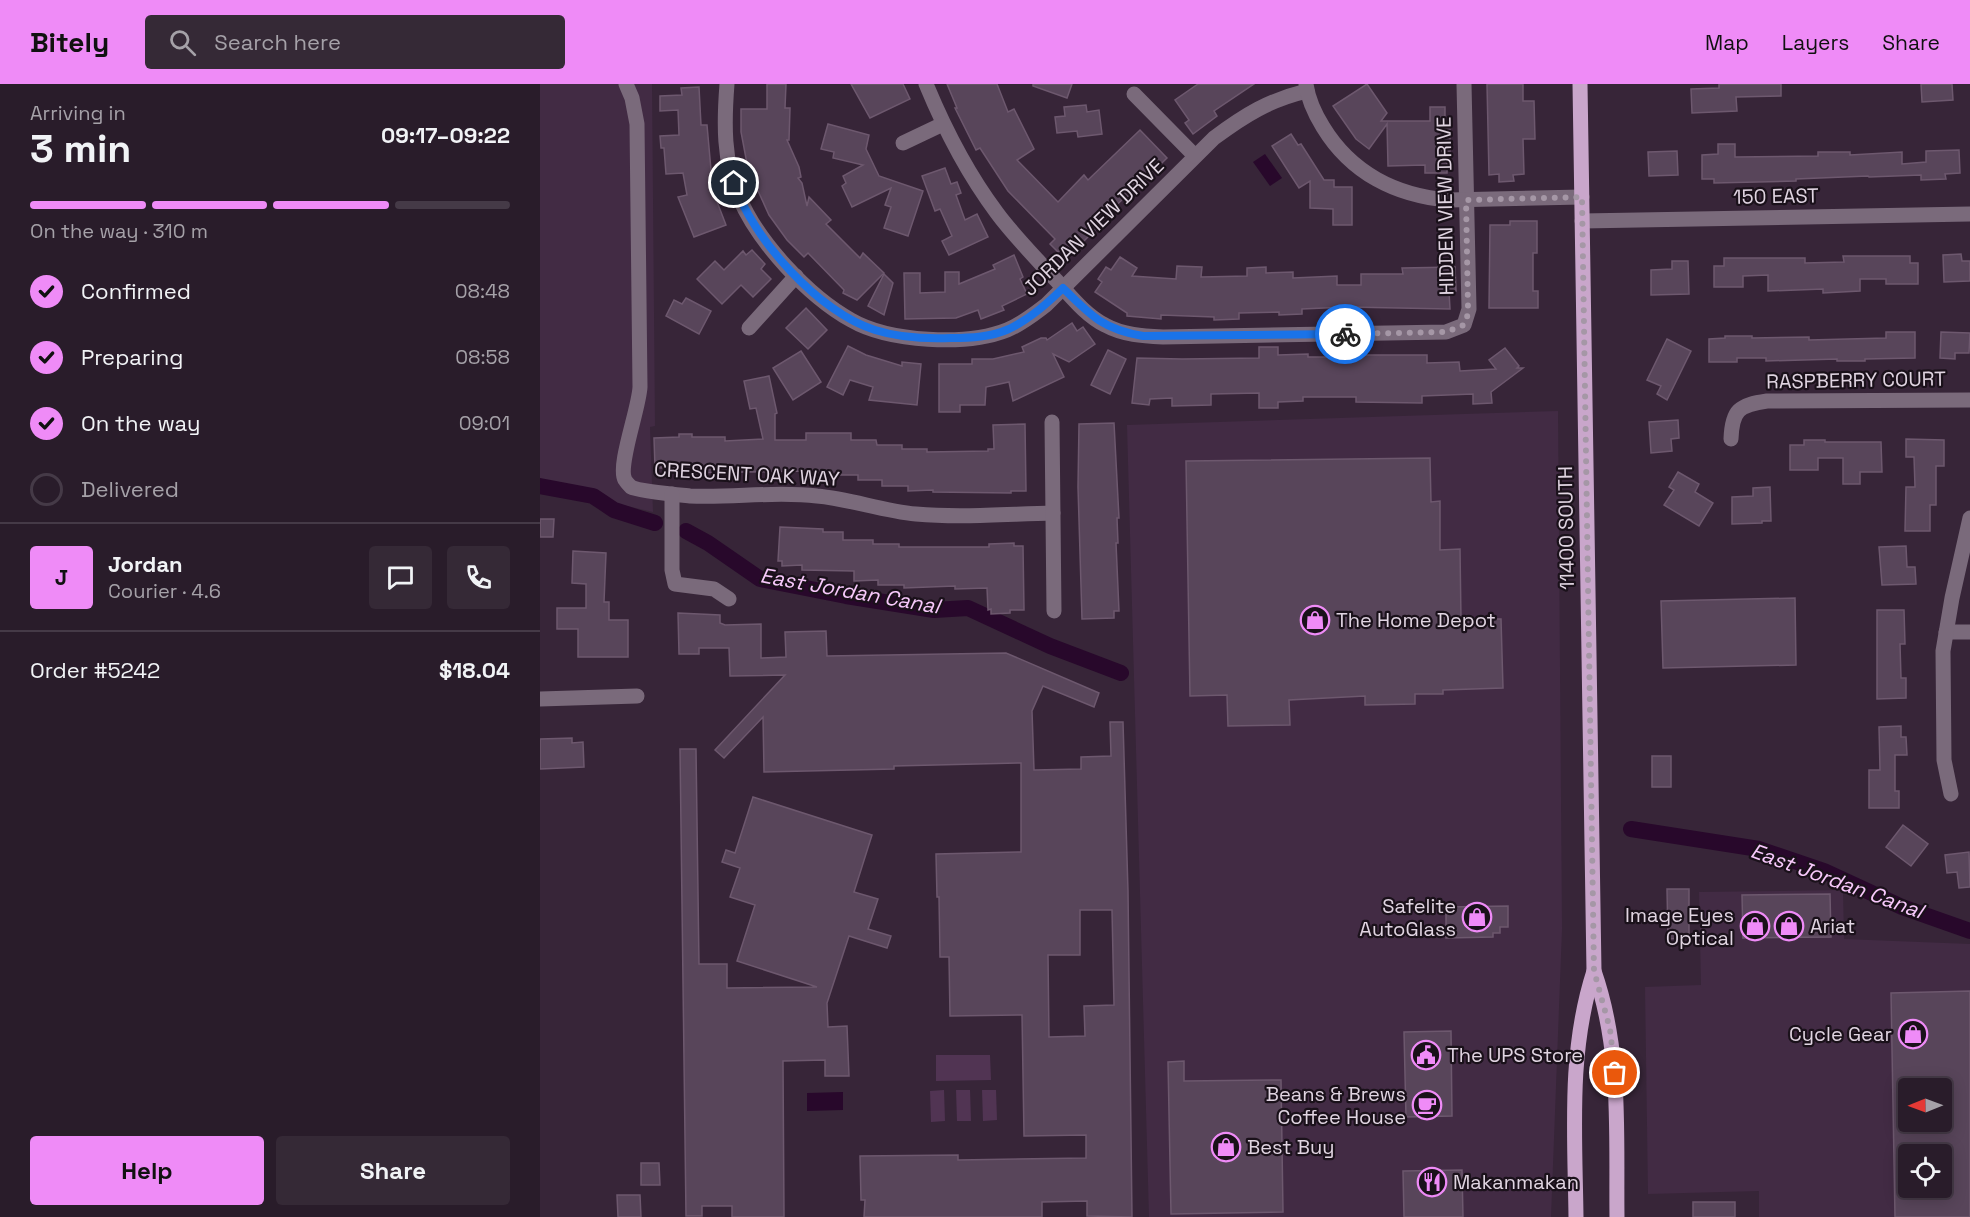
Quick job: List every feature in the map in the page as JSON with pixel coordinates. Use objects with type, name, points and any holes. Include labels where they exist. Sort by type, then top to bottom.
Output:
[{"type":"main road","name":"11400 SOUTH","points":[[1580,84],[1594,971],[1606,1010],[1613,1051],[1617,1217]]},
{"type":"main road","name":"11400 SOUTH","points":[[1576,1217],[1576,1056],[1581,1018],[1594,971]]},
{"type":"street","name":"CRESCENT OAK WAY","points":[[626,84],[632,98],[637,124],[640,387],[639,400],[623,460],[622,472],[625,481],[632,487],[672,494],[698,496],[817,495],[891,511],[941,515],[1053,513]]},
{"type":"street","name":"JORDAN VIEW DRIVE","points":[[727,84],[724,116],[730,170],[738,195],[752,223],[772,249],[796,276],[852,321],[896,336],[926,339],[988,335],[1008,330],[1027,320],[1046,305],[1195,156],[1236,122],[1260,107],[1306,87]]},
{"type":"street","points":[[926,84],[943,124],[977,185],[998,214],[1063,288]]},
{"type":"street","name":"HIDDEN VIEW DRIVE","points":[[1063,288],[1089,314],[1105,326],[1124,333],[1143,336],[1446,332],[1464,325],[1468,309],[1464,84]]},
{"type":"street","points":[[1306,87],[1316,115],[1342,154],[1356,167],[1393,189],[1432,199],[1582,197]]},
{"type":"street","points":[[1134,94],[1195,156]]},
{"type":"street","points":[[903,144],[943,124]]},
{"type":"street","name":"150 EAST","points":[[1582,221],[1970,214]]},
{"type":"street","points":[[749,328],[796,276]]},
{"type":"street","name":"RASPBERRY COURT","points":[[1731,439],[1732,420],[1737,412],[1755,403],[1970,399]]},
{"type":"street","points":[[1052,422],[1054,611]]},
{"type":"street","points":[[672,494],[672,554],[675,584],[714,590],[729,599]]},
{"type":"street","points":[[1951,795],[1944,760],[1942,670],[1946,632],[1970,518]]},
{"type":"street","points":[[1946,632],[1970,632]]},
{"type":"street","points":[[540,699],[637,696]]},
{"type":"shaded area","points":[[540,84],[652,84],[655,426],[650,427],[653,512],[540,486]]},
{"type":"shaded area","points":[[1265,154],[1282,178],[1270,186],[1253,162]]},
{"type":"shaded area","points":[[1558,411],[1562,929],[1551,1217],[1149,1217],[1127,425]]},
{"type":"shaded area","points":[[1843,890],[1844,939],[1970,944],[1970,1217],[1759,1217],[1759,1191],[1648,1194],[1645,987],[1701,985],[1699,892]]},
{"type":"shaded area","points":[[936,1055],[990,1055],[991,1080],[936,1081]]},
{"type":"shaded area","points":[[944,1090],[945,1121],[931,1122],[930,1091]]},
{"type":"shaded area","points":[[956,1090],[970,1090],[971,1121],[957,1121]]},
{"type":"shaded area","points":[[982,1090],[996,1090],[997,1120],[983,1121]]},
{"type":"shaded area","points":[[843,1092],[843,1110],[807,1111],[807,1093]]},
{"type":"building","points":[[767,84],[786,84],[785,108],[790,108],[789,140],[787,140],[799,167],[801,177],[798,178],[802,183],[807,206],[809,197],[831,220],[826,224],[860,258],[863,253],[884,273],[857,300],[843,293],[844,290],[808,253],[804,257],[787,240],[769,215],[748,169],[741,132],[741,109],[767,109]]},
{"type":"building","points":[[851,84],[903,84],[910,99],[870,118]]},
{"type":"building","points":[[947,84],[997,84],[1008,112],[1014,109],[1034,149],[1017,160],[1058,202],[1084,175],[1088,180],[1140,130],[1167,158],[1095,225],[1097,228],[1070,255],[1063,248],[1058,252],[1050,244],[1055,239],[1008,191],[980,148],[976,150],[955,108],[957,108]]},
{"type":"building","points":[[1033,84],[1072,84],[1067,98],[1033,86]]},
{"type":"building","points":[[1198,84],[1254,84],[1214,111],[1217,116],[1193,134],[1185,123],[1189,120],[1175,100]]},
{"type":"building","points":[[1367,84],[1387,113],[1381,121],[1430,121],[1430,107],[1445,107],[1445,129],[1450,129],[1447,173],[1425,173],[1425,165],[1388,166],[1387,124],[1369,149],[1356,139],[1333,106]]},
{"type":"building","points":[[1487,84],[1523,84],[1523,101],[1534,101],[1535,139],[1523,139],[1524,174],[1513,175],[1514,181],[1499,182],[1499,174],[1489,175]]},
{"type":"building","points":[[1719,84],[1781,84],[1781,96],[1736,97],[1737,111],[1692,113],[1691,89],[1719,88]]},
{"type":"building","points":[[1921,84],[1952,84],[1953,100],[1922,102]]},
{"type":"building","points":[[699,87],[701,125],[707,125],[712,181],[715,181],[719,199],[716,199],[726,225],[694,237],[678,197],[687,195],[683,173],[666,174],[664,148],[661,148],[660,136],[679,135],[678,110],[660,111],[660,96],[682,95],[681,88]]},
{"type":"building","points":[[1086,105],[1087,112],[1099,110],[1102,134],[1078,137],[1077,131],[1057,133],[1055,117],[1065,116],[1064,107]]},
{"type":"building","points":[[828,124],[869,135],[866,149],[879,176],[923,191],[908,236],[884,228],[891,207],[885,205],[891,188],[852,207],[842,186],[846,183],[843,176],[863,165],[833,158],[834,152],[821,149]]},
{"type":"building","points":[[1291,134],[1298,145],[1301,144],[1324,180],[1334,180],[1334,187],[1352,187],[1352,225],[1333,225],[1333,209],[1310,208],[1310,181],[1299,188],[1272,146]]},
{"type":"building","points":[[1718,144],[1735,144],[1735,157],[1818,156],[1818,152],[1850,152],[1850,155],[1902,152],[1902,164],[1926,162],[1926,151],[1959,150],[1960,173],[1945,174],[1946,179],[1921,180],[1921,175],[1714,183],[1714,179],[1702,179],[1702,155],[1718,154]]},
{"type":"building","points":[[1677,151],[1678,175],[1649,176],[1648,152]]},
{"type":"building","points":[[945,168],[951,184],[957,182],[961,193],[956,195],[965,220],[977,214],[988,237],[949,255],[942,241],[952,236],[940,209],[935,211],[922,176]]},
{"type":"building","points":[[1510,221],[1537,221],[1537,253],[1533,253],[1533,291],[1538,291],[1538,308],[1489,308],[1490,225],[1510,225]]},
{"type":"building","points":[[752,250],[765,264],[761,269],[771,279],[753,297],[741,285],[722,304],[697,279],[715,261],[724,270],[743,251],[746,255]]},
{"type":"building","points":[[1961,254],[1962,261],[1970,261],[1970,281],[1944,282],[1943,255]]},
{"type":"building","points":[[1014,255],[1023,277],[1020,279],[1027,294],[1002,306],[1004,310],[981,319],[978,310],[956,318],[905,319],[904,273],[920,273],[920,293],[945,292],[945,272],[959,272],[959,284],[995,269],[993,265]]},
{"type":"building","points":[[1843,256],[1910,256],[1910,263],[1918,263],[1918,284],[1886,284],[1886,279],[1860,279],[1860,291],[1823,293],[1823,289],[1768,291],[1768,275],[1743,276],[1743,287],[1714,287],[1714,266],[1724,266],[1724,258],[1805,258],[1805,263],[1844,262]]},
{"type":"building","points":[[1120,257],[1137,268],[1132,276],[1176,279],[1177,266],[1202,267],[1201,277],[1247,276],[1247,268],[1266,267],[1266,273],[1293,272],[1293,278],[1337,276],[1337,285],[1361,285],[1361,274],[1403,274],[1402,268],[1455,267],[1456,291],[1449,291],[1450,309],[1347,307],[1302,309],[1302,314],[1239,313],[1239,319],[1214,320],[1214,317],[1161,315],[1161,319],[1127,316],[1127,313],[1095,292],[1102,282],[1098,279],[1106,267],[1111,270]]},
{"type":"building","points":[[1672,261],[1688,261],[1689,294],[1651,295],[1651,270],[1672,269]]},
{"type":"building","points":[[884,274],[893,283],[884,315],[868,306]]},
{"type":"building","points":[[686,298],[711,311],[699,334],[666,316],[674,300],[682,304]]},
{"type":"building","points":[[806,308],[827,330],[808,349],[786,328]]},
{"type":"building","points":[[1072,323],[1077,331],[1083,327],[1095,344],[1069,362],[1053,354],[1064,377],[1013,401],[1009,382],[986,387],[985,405],[960,405],[960,412],[939,412],[939,364],[972,364],[972,359],[993,359],[1024,352],[1022,347],[1041,338],[1047,340]]},
{"type":"building","points":[[1886,332],[1915,332],[1915,358],[1865,359],[1865,361],[1837,361],[1837,359],[1766,361],[1766,358],[1737,358],[1737,362],[1709,362],[1709,339],[1725,338],[1725,336],[1809,337],[1809,340],[1886,338]]},
{"type":"building","points":[[1941,332],[1970,333],[1969,353],[1955,353],[1955,359],[1940,358]]},
{"type":"building","points":[[1667,339],[1691,351],[1667,400],[1657,394],[1661,386],[1647,380]]},
{"type":"building","points":[[848,346],[866,355],[902,366],[902,362],[921,364],[917,405],[869,400],[873,387],[850,380],[843,395],[827,387]]},
{"type":"building","points":[[1259,347],[1278,347],[1278,355],[1308,354],[1308,357],[1427,355],[1427,363],[1459,362],[1460,371],[1496,369],[1489,360],[1505,348],[1519,366],[1517,368],[1523,368],[1491,392],[1492,403],[1473,404],[1473,394],[1422,396],[1422,403],[1356,402],[1356,397],[1303,397],[1303,401],[1278,402],[1278,408],[1259,408],[1259,393],[1211,394],[1211,405],[1172,406],[1172,398],[1150,399],[1149,405],[1132,403],[1137,358],[1259,358]]},
{"type":"building","points":[[1108,350],[1126,359],[1110,394],[1091,385]]},
{"type":"building","points":[[801,351],[821,382],[793,400],[773,368]]},
{"type":"building","points":[[769,376],[777,413],[775,414],[775,440],[806,440],[806,433],[851,433],[851,440],[876,440],[877,445],[902,445],[902,449],[927,449],[927,452],[988,451],[988,449],[994,449],[993,425],[1025,424],[1026,491],[1011,491],[1011,493],[908,491],[908,486],[882,486],[882,480],[858,480],[858,475],[831,475],[831,472],[679,473],[679,468],[655,468],[654,438],[692,434],[692,437],[725,437],[725,441],[763,439],[756,408],[750,409],[744,381]]},
{"type":"building","points":[[1678,420],[1679,438],[1671,439],[1672,451],[1651,453],[1649,422]]},
{"type":"building","points":[[1114,423],[1119,518],[1117,518],[1118,543],[1116,543],[1119,611],[1114,611],[1114,618],[1082,619],[1078,487],[1079,424]]},
{"type":"building","points":[[1906,439],[1944,440],[1944,466],[1936,466],[1936,505],[1930,505],[1930,531],[1905,531],[1906,487],[1915,487],[1914,457],[1906,457]]},
{"type":"building","points":[[1804,440],[1881,442],[1882,472],[1860,472],[1860,484],[1843,484],[1843,458],[1818,458],[1818,470],[1790,470],[1790,445],[1804,445]]},
{"type":"building","name":"The Home Depot","points":[[1430,458],[1431,502],[1440,501],[1440,550],[1460,549],[1461,619],[1501,619],[1503,688],[1443,690],[1443,694],[1415,694],[1415,704],[1365,705],[1365,696],[1289,700],[1290,725],[1228,726],[1227,695],[1190,696],[1186,461]]},
{"type":"building","points":[[1678,472],[1699,484],[1695,492],[1713,503],[1699,526],[1664,505],[1674,490],[1669,487]]},
{"type":"building","points":[[1770,487],[1771,521],[1732,524],[1732,497],[1753,496],[1753,488]]},
{"type":"building","points":[[540,519],[554,519],[553,537],[540,537]]},
{"type":"building","points":[[780,527],[843,532],[843,540],[873,540],[873,544],[899,544],[899,547],[989,547],[989,544],[1014,543],[1014,546],[1023,546],[1024,610],[991,614],[991,609],[988,610],[987,588],[955,589],[955,586],[904,588],[904,585],[878,585],[878,580],[854,581],[854,571],[802,570],[802,565],[782,566],[782,561],[778,561]]},
{"type":"building","points":[[1906,546],[1907,567],[1915,567],[1916,584],[1882,585],[1879,547]]},
{"type":"building","points":[[573,551],[606,553],[604,602],[609,602],[609,620],[628,620],[628,657],[578,657],[578,629],[557,629],[557,608],[586,608],[586,584],[572,583]]},
{"type":"building","points":[[1795,598],[1796,665],[1663,668],[1661,601]]},
{"type":"building","points":[[1877,610],[1904,610],[1905,644],[1900,644],[1901,678],[1906,678],[1906,698],[1877,699]]},
{"type":"building","points":[[678,613],[720,615],[720,623],[725,625],[761,624],[761,658],[786,657],[785,632],[826,631],[827,656],[1006,653],[1099,693],[1094,707],[1043,686],[1032,711],[1034,770],[1081,769],[1081,757],[1111,756],[1110,722],[1123,722],[1128,891],[1132,1217],[1087,1216],[1087,1201],[1042,1202],[1042,1217],[864,1217],[865,1200],[861,1200],[860,1156],[958,1155],[958,1160],[1086,1158],[1086,1135],[1024,1136],[1022,1015],[950,1016],[949,957],[940,957],[936,854],[1021,852],[1021,763],[764,772],[763,717],[724,758],[715,750],[785,675],[730,676],[729,648],[699,648],[699,654],[679,654]],"holes":[[[1080,910],[1112,910],[1114,1005],[1084,1006],[1085,1036],[1049,1037],[1048,955],[1080,955]]]},
{"type":"building","points":[[1901,726],[1901,737],[1906,737],[1907,755],[1895,755],[1895,791],[1899,791],[1899,808],[1869,808],[1869,770],[1880,770],[1879,727]]},
{"type":"building","points":[[572,738],[572,743],[583,742],[584,767],[540,769],[540,739]]},
{"type":"building","points":[[680,749],[696,749],[699,964],[727,964],[727,988],[817,987],[737,961],[755,905],[730,897],[740,868],[722,862],[726,850],[735,853],[753,797],[872,835],[854,892],[878,899],[868,929],[891,936],[887,948],[849,936],[827,1003],[828,1027],[847,1026],[849,1076],[825,1076],[825,1060],[783,1061],[784,1217],[732,1217],[732,1206],[702,1206],[702,1216],[686,1216]]},
{"type":"building","points":[[1652,756],[1671,756],[1671,787],[1652,787]]},
{"type":"building","points":[[1903,825],[1928,844],[1911,866],[1886,847]]},
{"type":"building","points":[[1969,852],[1970,887],[1959,888],[1957,872],[1947,873],[1945,855]]},
{"type":"building","points":[[1667,889],[1689,889],[1689,938],[1668,939]]},
{"type":"building","points":[[1830,894],[1831,937],[1743,938],[1742,895]]},
{"type":"building","name":"Safelite AutoGlass","points":[[1508,906],[1508,927],[1500,927],[1500,933],[1493,933],[1493,937],[1446,938],[1446,907]]},
{"type":"building","points":[[1970,991],[1970,1217],[1895,1217],[1891,993]]},
{"type":"building","points":[[1451,1031],[1452,1116],[1406,1117],[1404,1032]]},
{"type":"building","name":"Best Buy","points":[[1184,1061],[1184,1081],[1281,1080],[1283,1212],[1171,1214],[1168,1062]]},
{"type":"building","points":[[641,1163],[659,1163],[660,1185],[641,1185]]},
{"type":"building","points":[[1462,1170],[1463,1217],[1404,1217],[1403,1171]]},
{"type":"building","points":[[617,1195],[640,1195],[641,1217],[618,1217]]},
{"type":"building","points":[[1693,1202],[1735,1202],[1735,1217],[1693,1217]]},
{"type":"waterway","name":"East Jordan Canal","points":[[540,486],[593,496],[614,510],[655,523]]},
{"type":"waterway","name":"East Jordan Canal","points":[[686,531],[708,543],[760,579],[934,610],[968,608],[1050,646],[1121,673]]},
{"type":"waterway","name":"East Jordan Canal","points":[[1631,829],[1759,849],[1824,871],[1902,907],[1970,931]]},
{"type":"way so far","points":[[1345,334],[1446,332],[1464,325],[1468,309],[1466,200],[1582,197],[1594,971],[1610,1029],[1615,1073]]},
{"type":"place","name":"The Home Depot","points":[[1315,620]]},
{"type":"place","name":"Safelite AutoGlass","points":[[1477,917]]},
{"type":"place","name":"Image Eyes Optical","points":[[1755,926]]},
{"type":"place","name":"Ariat","points":[[1789,926]]},
{"type":"place","name":"Cycle Gear","points":[[1913,1034]]},
{"type":"place","name":"The UPS Store","points":[[1426,1055]]},
{"type":"place","name":"Beans & Brews Coffee House","points":[[1427,1105]]},
{"type":"place","name":"Best Buy","points":[[1226,1147]]},
{"type":"place","name":"Makanmakan","points":[[1432,1182]]},
{"type":"route","points":[[734,183],[752,223],[796,276],[824,301],[852,321],[896,336],[926,339],[968,338],[1008,330],[1027,320],[1063,288],[1089,314],[1105,326],[1124,333],[1143,336],[1345,334]]}]
